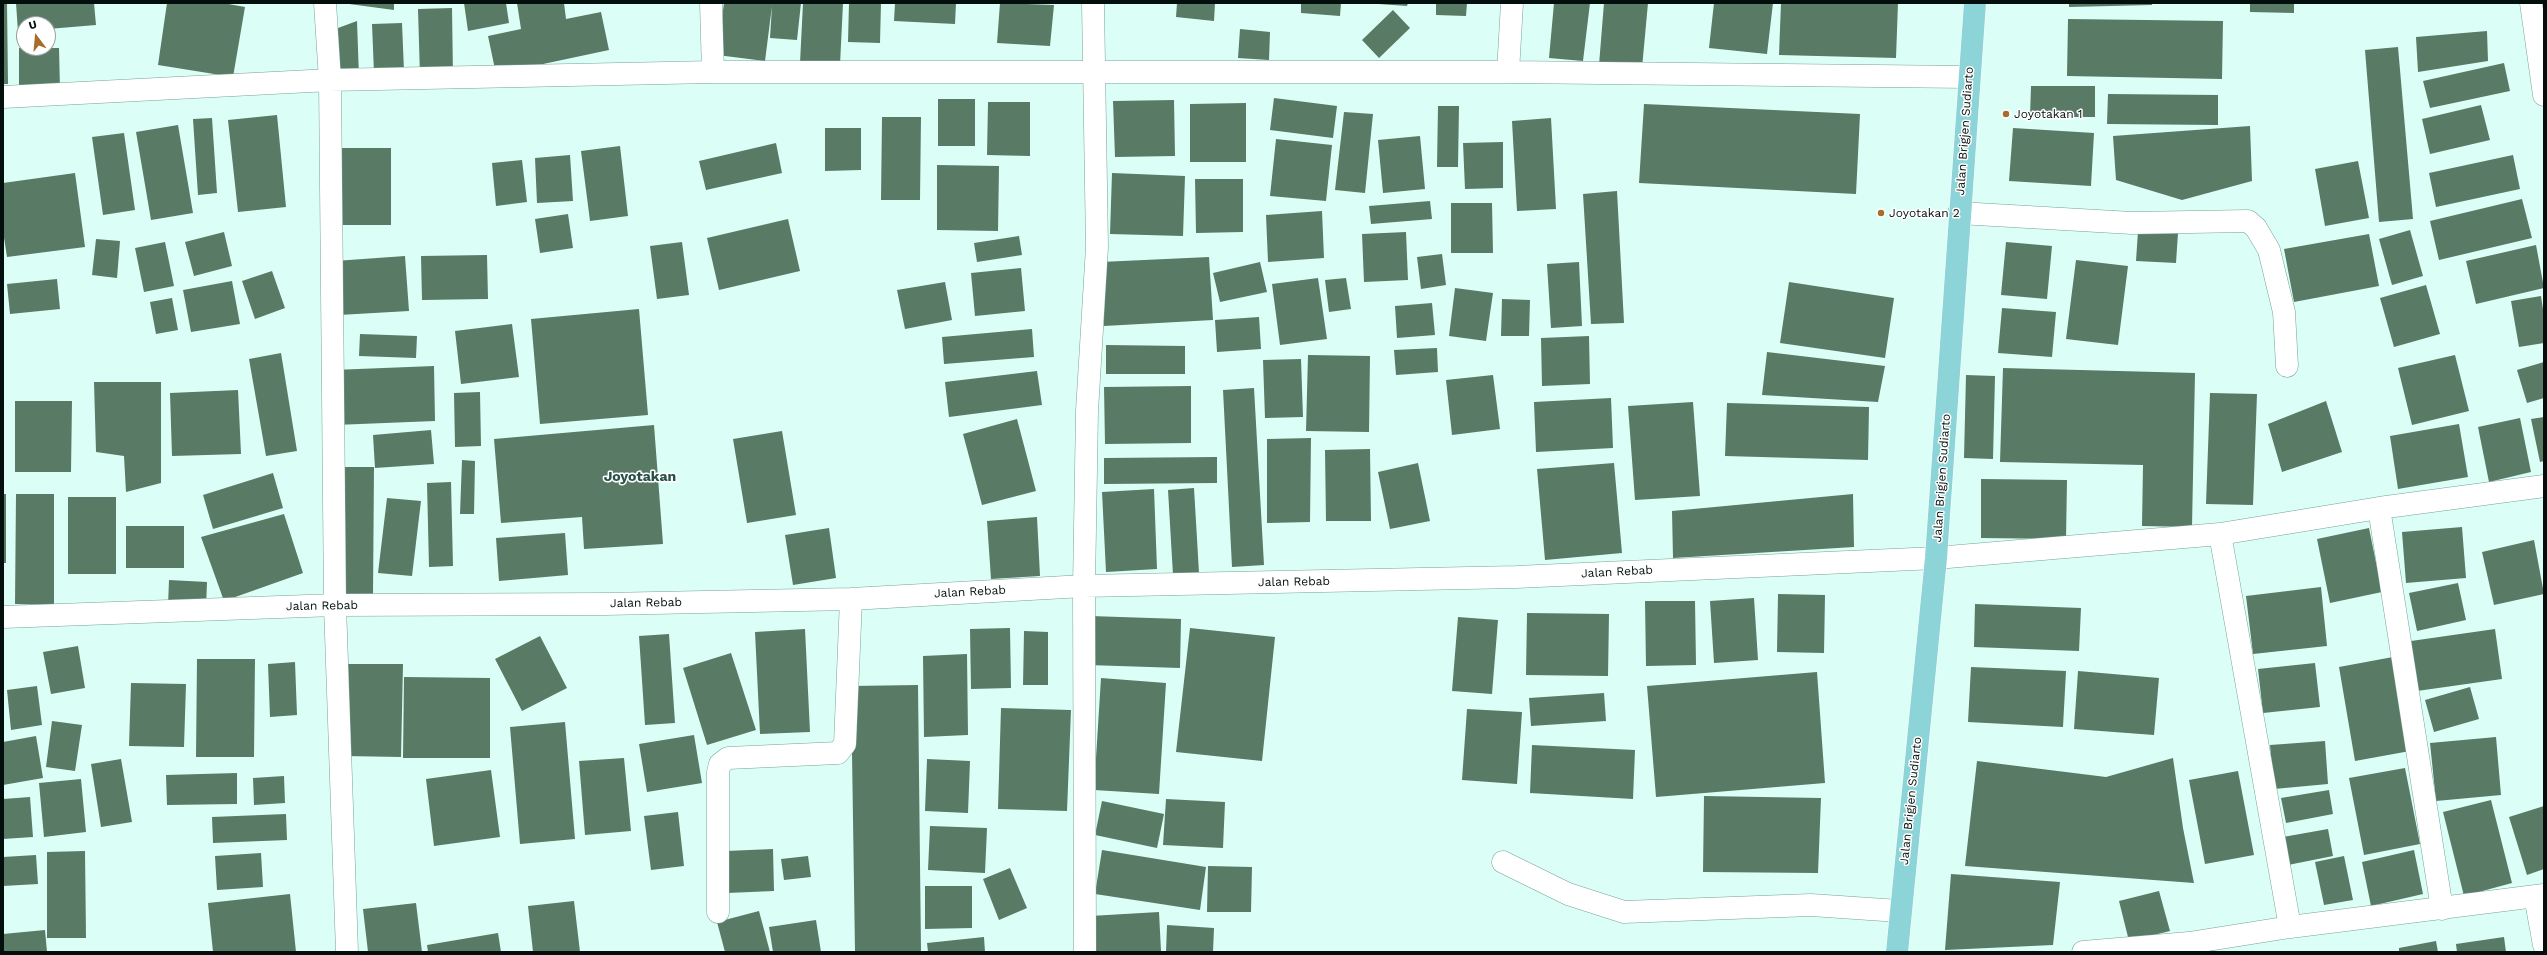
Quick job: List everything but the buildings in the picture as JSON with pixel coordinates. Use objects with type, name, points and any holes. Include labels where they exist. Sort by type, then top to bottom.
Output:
[{"type":"main road","name":"Jalan Brigjen Sudiarto","points":[[1897,952],[1936,558],[1968,77],[1975,3]]},
{"type":"street","points":[[325,3],[330,80],[335,605],[347,952]]},
{"type":"street","points":[[711,3],[713,72]]},
{"type":"street","points":[[1085,952],[1084,586],[1087,411],[1098,247],[1096,74],[1093,3]]},
{"type":"street","points":[[1508,72],[1512,3]]},
{"type":"street","points":[[2531,3],[2544,95]]},
{"type":"street","points":[[3,97],[330,80],[713,72],[1096,74],[1508,72],[1968,77]]},
{"type":"street","points":[[1959,213],[2132,223],[2248,221],[2256,228],[2269,250],[2284,312],[2287,366]]},
{"type":"street","name":"Jalan Rebab","points":[[3,617],[335,605],[605,604],[852,599],[1084,586],[1516,577],[1936,558],[2220,534],[2379,508],[2544,486]]},
{"type":"street","points":[[2379,508],[2442,909]]},
{"type":"street","points":[[2220,534],[2290,927]]},
{"type":"street","points":[[718,912],[718,772],[720,764],[728,758],[838,753],[845,744],[852,599]]},
{"type":"street","points":[[1504,862],[1568,894],[1624,912],[1812,905],[1900,911]]},
{"type":"street","points":[[2083,952],[2189,947],[2290,927],[2540,896],[2544,945]]},
{"type":"place","name":"Joyotakan 1","points":[[2006,114]]},
{"type":"place","name":"Joyotakan 2","points":[[1881,213]]},
{"type":"district","name":"Joyotakan","points":[[640,477]]}]
